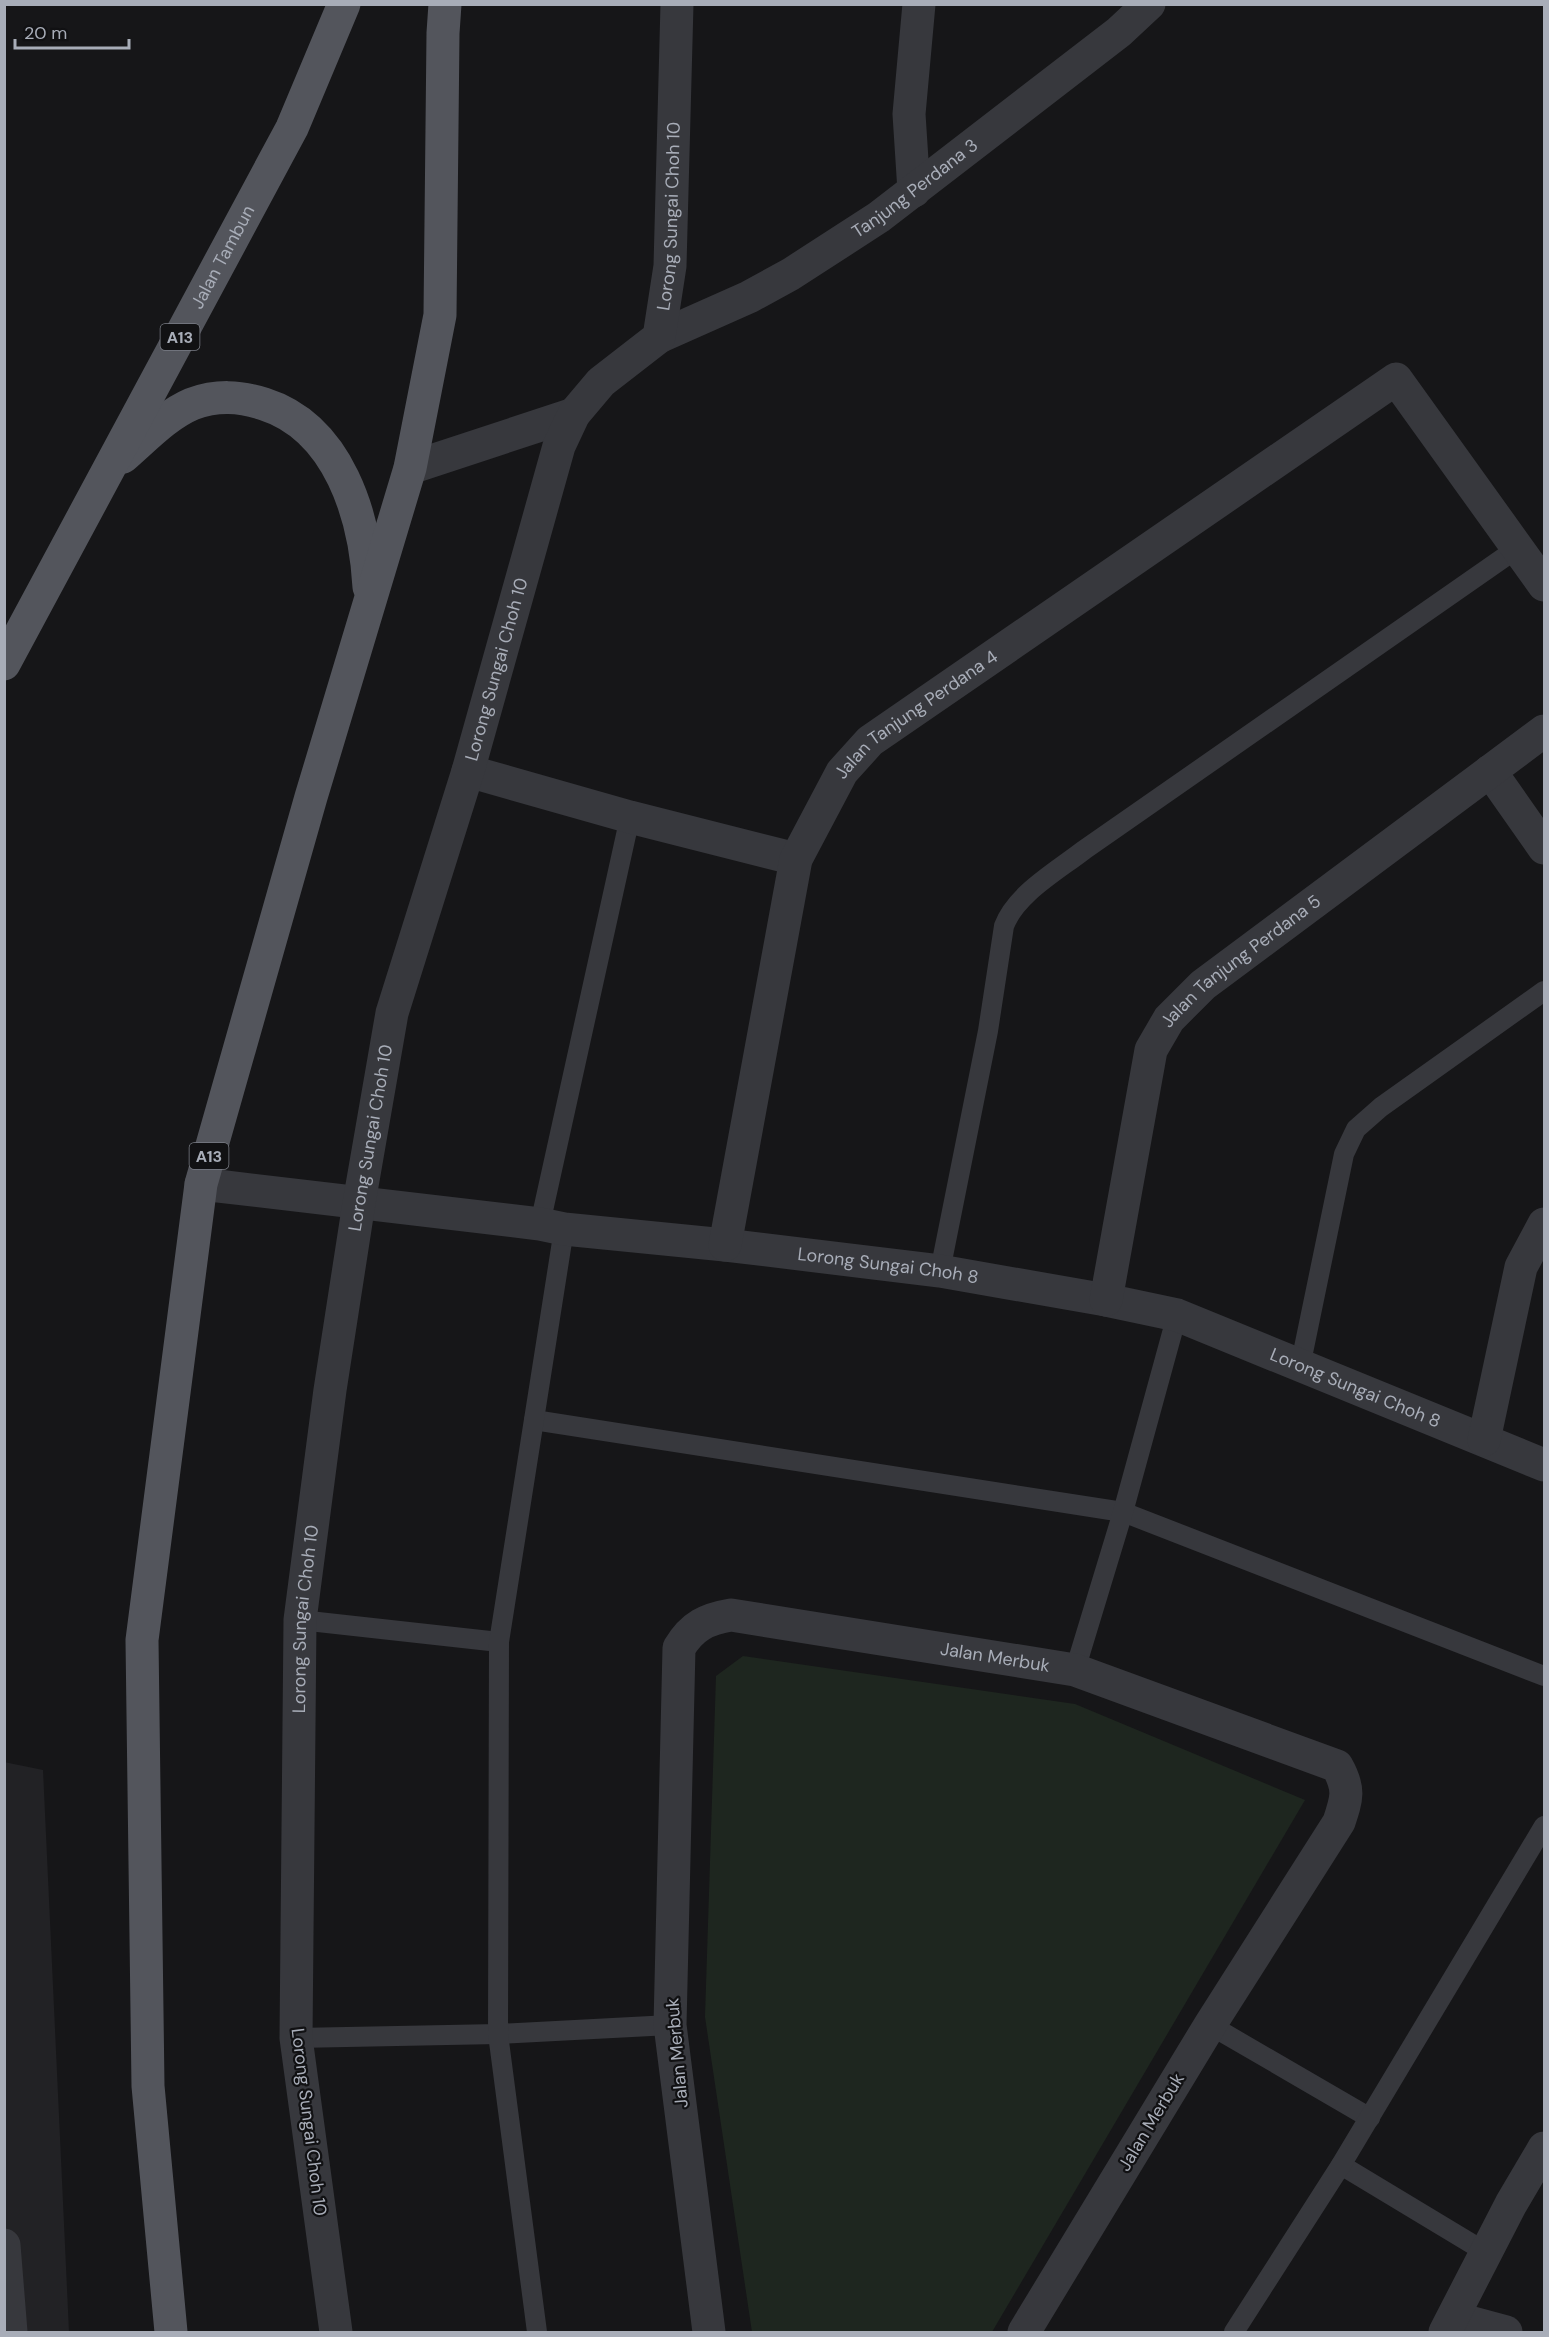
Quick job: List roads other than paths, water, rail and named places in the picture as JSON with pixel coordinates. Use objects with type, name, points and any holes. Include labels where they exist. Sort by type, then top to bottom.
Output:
[{"type":"main road","name":"Jalan Tambun","points":[[4,664],[292,128],[344,4]]},
{"type":"main road","name":"A13","points":[[171,2332],[148,2086],[142,1640],[201,1184],[311,797],[410,468],[440,315],[445,4]]},
{"type":"main road","points":[[108,470],[172,415],[192,405],[221,396],[249,399],[274,407],[304,424],[332,457],[354,501],[363,541],[370,606]]},
{"type":"street","name":"Lorong Sungai Choh 10","points":[[336,2332],[296,2038],[300,1620],[330,1390],[392,1013],[468,771],[559,446],[574,414],[601,382],[659,337],[670,266],[677,4]]},
{"type":"street","points":[[914,191],[909,114],[919,4]]},
{"type":"street","name":"Tanjung Perdana 3","points":[[659,337],[749,297],[791,274],[879,217],[1119,32],[1149,4]]},
{"type":"street","name":"Jalan Tanjung Perdana 4","points":[[725,1245],[796,859],[842,772],[870,741],[1396,379],[1519,547]]},
{"type":"street","points":[[410,468],[574,414]]},
{"type":"street","points":[[1519,547],[1545,585]]},
{"type":"street","name":"Jalan Tanjung Perdana 5","points":[[1106,1300],[1150,1050],[1169,1019],[1203,985],[1545,731]]},
{"type":"street","points":[[468,771],[630,817],[796,859]]},
{"type":"street","points":[[1490,771],[1545,848]]},
{"type":"street","name":"Lorong Sungai Choh 8","points":[[201,1184],[940,1271],[1106,1300],[1177,1315],[1545,1465]]},
{"type":"street","points":[[1484,1440],[1521,1267],[1545,1224]]},
{"type":"street","name":"Jalan Merbuk","points":[[709,2332],[670,2025],[679,1648],[688,1633],[702,1622],[731,1615],[1075,1670],[1336,1766],[1343,1778],[1347,1798],[1339,1822],[1210,2025],[1024,2332]]},
{"type":"street","points":[[1506,2332],[1449,2325],[1511,2204],[1545,2148]]},
{"type":"street","points":[[4,2245],[11,2332]]},
{"type":"lane","points":[[940,1271],[988,1031],[1004,926],[1009,913],[1018,902],[1084,850],[1519,547]]},
{"type":"lane","points":[[537,2332],[498,2034],[499,1642],[534,1420],[552,1226],[630,817]]},
{"type":"lane","points":[[1300,1367],[1344,1154],[1356,1129],[1382,1107],[1545,991]]},
{"type":"lane","points":[[1075,1670],[1123,1512],[1177,1315]]},
{"type":"lane","points":[[534,1420],[1123,1512],[1545,1676]]},
{"type":"lane","points":[[300,1620],[499,1642]]},
{"type":"lane","points":[[1234,2332],[1370,2118],[1545,1826]]},
{"type":"lane","points":[[296,2038],[498,2034],[670,2025]]},
{"type":"lane","points":[[1210,2025],[1370,2118]]},
{"type":"lane","points":[[1341,2165],[1487,2253]]}]
